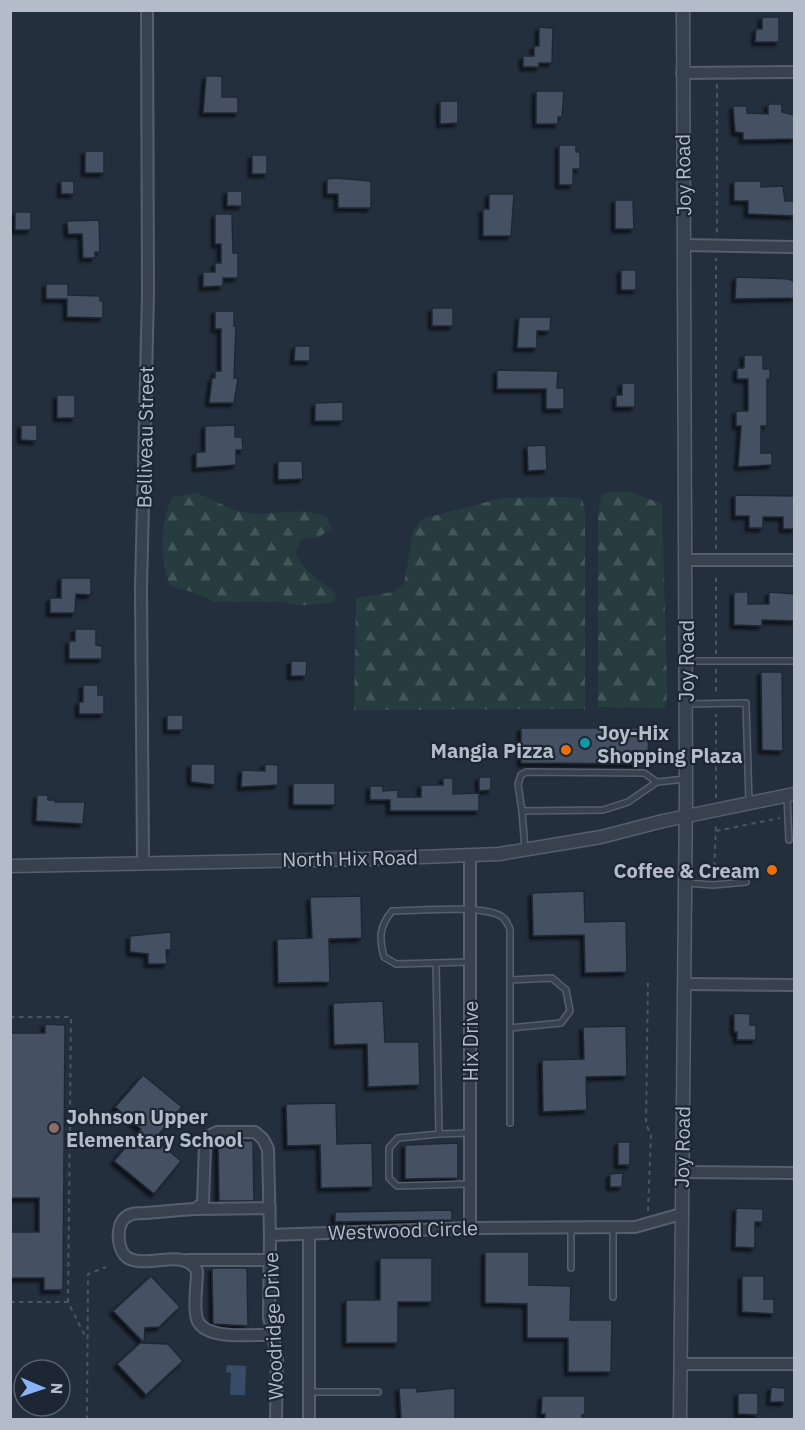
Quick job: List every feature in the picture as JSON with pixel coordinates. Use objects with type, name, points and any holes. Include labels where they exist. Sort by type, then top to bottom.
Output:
[{"type":"street","name":"Belliveau Street","points":[[143,863],[141,588],[148,294],[147,10]]},
{"type":"street","name":"Joy Road","points":[[680,1419],[686,779],[683,10]]},
{"type":"street","points":[[682,73],[795,72]]},
{"type":"street","points":[[684,245],[795,247]]},
{"type":"street","points":[[686,560],[795,560]]},
{"type":"street","name":"North Hix Road","points":[[10,866],[470,855],[525,851],[791,795]]},
{"type":"street","name":"Hix Drive","points":[[470,855],[470,1228]]},
{"type":"street","points":[[685,984],[795,985]]},
{"type":"street","points":[[195,1209],[203,1203],[205,1145],[209,1136],[217,1132],[255,1132],[263,1139],[268,1149],[270,1235]]},
{"type":"street","points":[[682,1172],[795,1173]]},
{"type":"street","points":[[268,1260],[134,1260],[125,1256],[119,1248],[120,1225],[125,1217],[135,1213],[270,1208]]},
{"type":"street","name":"Westwood Circle","points":[[309,1419],[309,1234],[470,1228],[635,1227],[681,1214]]},
{"type":"street","name":"Woodridge Drive","points":[[276,1419],[277,1355],[272,1335],[268,1260],[270,1235],[309,1234]]},
{"type":"street","points":[[187,1260],[197,1271],[196,1317],[201,1329],[211,1333],[272,1335]]},
{"type":"street","points":[[680,1364],[795,1364]]},
{"type":"lane","points":[[686,661],[795,661]]},
{"type":"lane","points":[[686,704],[746,703],[749,804]]},
{"type":"lane","points":[[525,851],[518,784],[521,775],[526,772],[644,773],[657,782]]},
{"type":"lane","points":[[522,811],[603,810],[628,802],[657,782],[686,779]]},
{"type":"lane","points":[[789,840],[791,795]]},
{"type":"lane","points":[[684,883],[713,885],[746,882]]},
{"type":"lane","points":[[470,962],[396,964],[384,957],[379,938],[383,921],[392,911],[470,911],[499,915],[506,920],[510,929],[510,1123]]},
{"type":"lane","points":[[436,963],[439,1134]]},
{"type":"lane","points":[[510,980],[552,978],[566,990],[570,1011],[561,1023],[510,1028]]},
{"type":"lane","points":[[470,1133],[398,1138],[389,1148],[389,1178],[397,1186],[471,1184]]},
{"type":"lane","points":[[571,1226],[571,1268]]},
{"type":"lane","points":[[613,1227],[613,1297]]},
{"type":"lane","points":[[309,1392],[378,1392]]},
{"type":"path","points":[[717,82],[717,237]]},
{"type":"path","points":[[716,255],[716,545]]},
{"type":"path","points":[[716,576],[716,799]]},
{"type":"path","points":[[716,831],[781,818]]},
{"type":"path","points":[[714,873],[716,826]]},
{"type":"path","points":[[648,978],[646,1124],[651,1135],[648,1213]]},
{"type":"path","points":[[10,1017],[71,1017],[68,1302],[85,1336],[88,1353],[87,1419]]},
{"type":"path","points":[[85,1336],[88,1333],[88,1274],[106,1268]]},
{"type":"path","points":[[10,1302],[68,1302]]},
{"type":"green space","points":[[631,492],[662,504],[667,688],[666,705],[663,708],[598,707],[598,513],[602,494]]},
{"type":"green space","points":[[195,493],[233,509],[250,513],[295,511],[317,513],[327,517],[331,529],[319,537],[302,539],[295,552],[307,570],[336,593],[335,601],[309,605],[294,605],[285,602],[215,602],[196,593],[170,586],[163,553],[165,518],[172,497]]},
{"type":"green space","points":[[502,498],[582,499],[585,510],[585,709],[354,710],[356,598],[393,592],[404,584],[413,531],[422,519]]},
{"type":"water","points":[[227,1365],[246,1366],[245,1395],[230,1395],[231,1373],[226,1372]]},
{"type":"building","points":[[762,17],[779,17],[779,42],[755,42],[756,29],[762,29]]},
{"type":"building","points":[[539,27],[553,28],[552,63],[539,63],[539,67],[523,67],[523,56],[534,56],[534,46],[539,46]]},
{"type":"building","points":[[206,76],[222,76],[222,97],[238,97],[238,113],[203,113]]},
{"type":"building","points":[[536,91],[564,91],[562,117],[558,117],[558,124],[536,124]]},
{"type":"building","points":[[440,101],[458,101],[458,123],[440,124]]},
{"type":"building","points":[[768,104],[782,104],[782,112],[795,115],[795,139],[743,140],[743,133],[735,132],[733,106],[747,106],[747,113],[768,114]]},
{"type":"building","points":[[559,145],[576,145],[576,152],[580,152],[580,169],[573,169],[573,185],[559,185]]},
{"type":"building","points":[[85,151],[104,151],[104,173],[85,173]]},
{"type":"building","points":[[252,155],[267,155],[267,174],[252,174]]},
{"type":"building","points":[[327,179],[371,181],[371,208],[338,208],[338,194],[327,194]]},
{"type":"building","points":[[61,181],[74,181],[74,194],[61,194]]},
{"type":"building","points":[[734,181],[761,181],[761,187],[783,186],[785,201],[795,201],[795,216],[748,214],[748,201],[734,201]]},
{"type":"building","points":[[227,191],[242,191],[242,206],[227,206]]},
{"type":"building","points":[[489,194],[514,194],[511,236],[483,236],[483,209],[489,209]]},
{"type":"building","points":[[615,200],[633,200],[634,229],[615,229]]},
{"type":"building","points":[[15,212],[31,212],[31,230],[15,230]]},
{"type":"building","points":[[215,214],[232,214],[233,253],[238,253],[238,278],[223,278],[223,286],[203,287],[203,272],[215,272],[215,263],[221,263],[221,244],[215,244]]},
{"type":"building","points":[[99,220],[100,252],[95,252],[95,258],[83,258],[82,234],[68,234],[67,221]]},
{"type":"building","points":[[621,270],[636,270],[636,290],[621,290]]},
{"type":"building","points":[[736,277],[789,279],[795,282],[795,298],[735,299]]},
{"type":"building","points":[[46,284],[68,284],[68,295],[100,296],[100,301],[103,301],[103,318],[67,317],[67,299],[46,299]]},
{"type":"building","points":[[432,308],[453,308],[453,326],[432,326]]},
{"type":"building","points":[[215,311],[234,311],[234,326],[236,326],[234,378],[238,378],[234,403],[209,403],[212,378],[215,378],[215,371],[221,371],[221,329],[215,329]]},
{"type":"building","points":[[519,317],[551,317],[550,331],[537,331],[537,348],[517,348]]},
{"type":"building","points":[[295,346],[310,346],[310,361],[294,361]]},
{"type":"building","points":[[744,355],[763,355],[763,369],[770,369],[770,379],[767,379],[767,426],[761,426],[761,453],[772,453],[772,465],[738,467],[741,426],[736,426],[736,411],[748,411],[748,379],[737,379],[737,368],[744,368]]},
{"type":"building","points":[[497,370],[558,371],[557,388],[564,388],[564,409],[546,409],[546,389],[497,389]]},
{"type":"building","points":[[622,383],[635,383],[635,407],[616,407],[616,395],[622,395]]},
{"type":"building","points":[[57,395],[75,395],[75,418],[57,418]]},
{"type":"building","points":[[343,402],[343,421],[315,421],[315,403]]},
{"type":"building","points":[[21,425],[37,425],[37,441],[21,440]]},
{"type":"building","points":[[235,425],[235,437],[242,437],[243,450],[236,450],[236,465],[196,468],[196,452],[205,452],[205,426]]},
{"type":"building","points":[[546,445],[547,470],[528,471],[527,446]]},
{"type":"building","points":[[278,461],[302,461],[303,479],[278,480]]},
{"type":"building","points":[[735,495],[795,496],[795,529],[783,529],[783,517],[763,517],[763,528],[749,528],[749,516],[735,516]]},
{"type":"building","points":[[61,578],[91,578],[91,595],[76,594],[75,613],[50,613],[50,598],[61,598]]},
{"type":"building","points":[[734,592],[748,592],[748,604],[769,604],[769,592],[795,594],[795,621],[762,620],[762,626],[734,625]]},
{"type":"building","points":[[75,629],[96,629],[96,645],[102,646],[102,659],[69,659],[69,641],[75,641]]},
{"type":"building","points":[[291,661],[307,661],[306,676],[291,676]]},
{"type":"building","points":[[761,672],[782,672],[783,751],[762,750]]},
{"type":"building","points":[[83,685],[98,685],[98,695],[104,695],[104,714],[79,714],[79,702],[83,702]]},
{"type":"building","points":[[167,715],[183,715],[183,730],[167,730]]},
{"type":"building","name":"Joy-Hix Shopping Plaza","points":[[521,728],[649,728],[648,758],[639,758],[639,764],[521,763]]},
{"type":"building","points":[[191,764],[215,764],[215,785],[191,782]]},
{"type":"building","points":[[265,764],[278,765],[278,785],[241,787],[242,770],[265,771]]},
{"type":"building","points":[[479,777],[491,777],[491,790],[479,791]]},
{"type":"building","points":[[443,778],[453,778],[453,794],[479,793],[479,811],[390,811],[390,800],[370,800],[370,786],[383,786],[383,791],[398,790],[398,797],[421,797],[421,785],[443,785]]},
{"type":"building","points":[[293,783],[335,783],[335,805],[293,805]]},
{"type":"building","points":[[37,795],[48,795],[48,800],[55,800],[55,802],[85,802],[83,824],[36,821]]},
{"type":"building","points":[[584,891],[585,922],[626,921],[627,972],[585,973],[584,935],[533,936],[532,893]]},
{"type":"building","points":[[361,896],[362,938],[329,939],[330,982],[278,983],[277,939],[312,938],[310,897]]},
{"type":"building","points":[[171,932],[171,950],[166,950],[167,964],[148,964],[148,954],[130,952],[130,936]]},
{"type":"building","points":[[383,1001],[385,1042],[419,1042],[420,1085],[368,1087],[367,1044],[334,1045],[333,1003]]},
{"type":"building","points":[[734,1013],[750,1014],[750,1025],[756,1025],[756,1040],[737,1040],[737,1032],[734,1032]]},
{"type":"building","points":[[45,1024],[65,1025],[63,1290],[44,1290],[44,1278],[10,1278],[10,1232],[39,1232],[39,1198],[10,1198],[10,1033],[45,1033]]},
{"type":"building","points":[[626,1026],[627,1076],[586,1077],[587,1110],[543,1112],[542,1060],[584,1059],[583,1027]]},
{"type":"building","points":[[143,1075],[182,1107],[155,1139],[181,1161],[154,1194],[114,1161],[141,1129],[115,1107]]},
{"type":"building","points":[[336,1103],[337,1144],[372,1143],[373,1187],[321,1188],[320,1145],[287,1146],[286,1104]]},
{"type":"building","points":[[218,1141],[253,1141],[254,1201],[219,1201]]},
{"type":"building","points":[[618,1142],[630,1142],[630,1165],[618,1165]]},
{"type":"building","points":[[458,1143],[458,1178],[405,1179],[405,1145]]},
{"type":"building","points":[[623,1173],[622,1187],[610,1187],[610,1174]]},
{"type":"building","points":[[736,1208],[763,1209],[763,1222],[755,1222],[755,1248],[735,1247]]},
{"type":"building","points":[[452,1210],[452,1220],[335,1222],[335,1212]]},
{"type":"building","points":[[485,1252],[529,1252],[529,1285],[571,1286],[570,1320],[612,1320],[611,1372],[568,1372],[568,1338],[527,1338],[527,1304],[485,1303]]},
{"type":"building","points":[[380,1258],[432,1258],[432,1302],[398,1302],[398,1343],[346,1343],[346,1300],[380,1300]]},
{"type":"building","points":[[212,1268],[247,1268],[248,1326],[213,1324]]},
{"type":"building","points":[[151,1276],[180,1307],[159,1327],[145,1328],[144,1343],[113,1311]]},
{"type":"building","points":[[742,1276],[764,1276],[764,1299],[774,1299],[774,1314],[742,1312]]},
{"type":"building","points":[[140,1343],[168,1344],[183,1361],[146,1395],[117,1364]]},
{"type":"building","points":[[771,1387],[785,1388],[785,1402],[770,1402]]},
{"type":"building","points":[[399,1388],[417,1388],[417,1392],[455,1388],[455,1419],[401,1419]]},
{"type":"building","points":[[738,1393],[758,1393],[758,1415],[738,1414]]},
{"type":"building","points":[[542,1396],[585,1396],[585,1414],[582,1415],[582,1419],[545,1419],[545,1414],[541,1414]]},
{"type":"place","name":"Joy-Hix Shopping Plaza","points":[[585,743]]},
{"type":"place","name":"Mangia Pizza","points":[[566,750]]},
{"type":"place","name":"Coffee & Cream","points":[[772,870]]},
{"type":"place","name":"Johnson Upper Elementary School","points":[[54,1128]]}]
